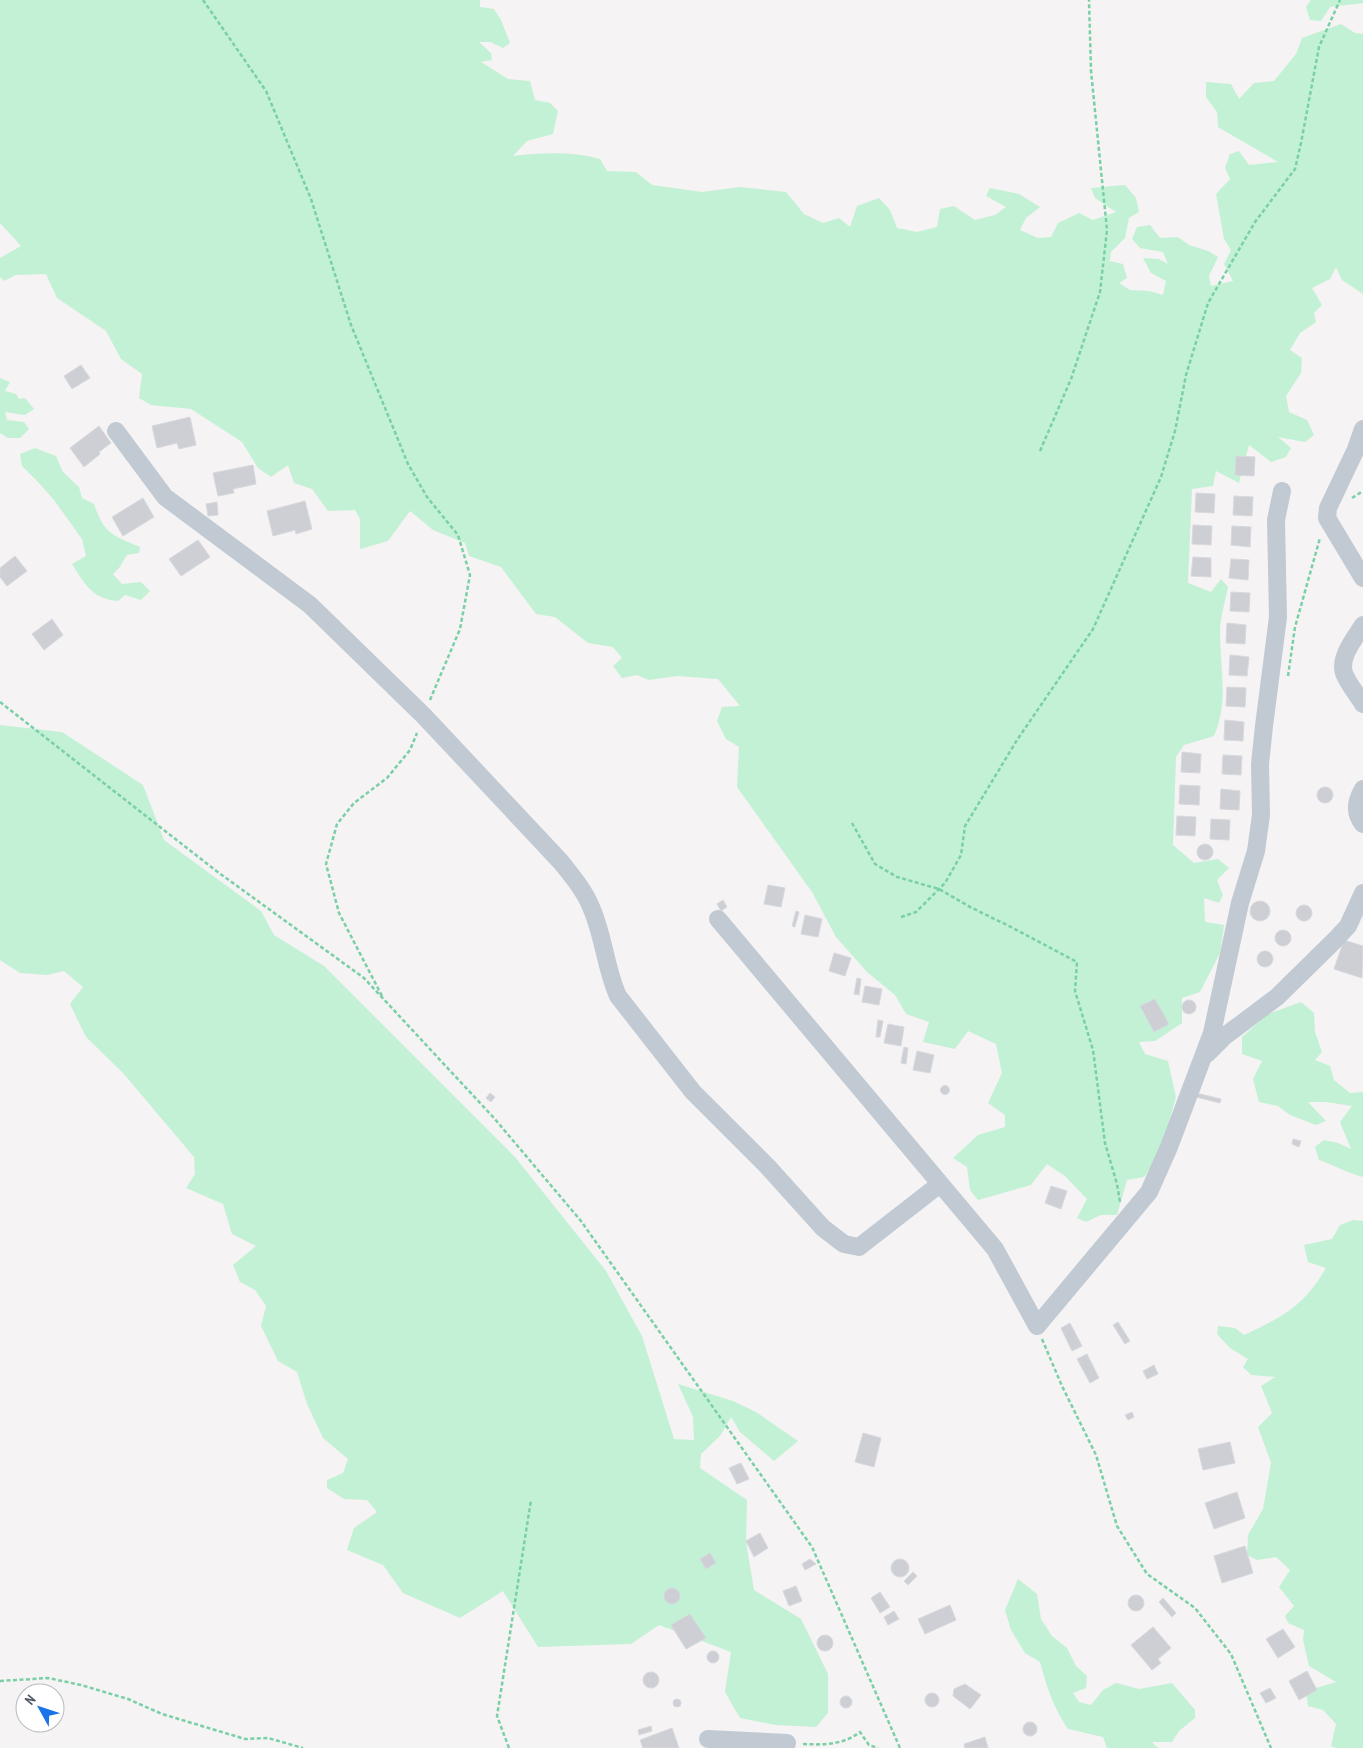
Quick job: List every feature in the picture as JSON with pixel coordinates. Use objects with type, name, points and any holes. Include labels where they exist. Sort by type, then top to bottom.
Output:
[{"type":"street","points":[[1363,428],[1356,449],[1328,508],[1327,518],[1363,578]]},
{"type":"street","points":[[116,431],[165,497],[310,605],[424,716],[561,862],[577,882],[591,907],[611,980],[618,996],[693,1092],[768,1167],[823,1228],[844,1244],[859,1247],[940,1184]]},
{"type":"street","points":[[1194,1082],[1212,1033],[1240,903],[1256,851],[1261,815],[1260,764],[1278,617],[1276,520],[1282,491]]},
{"type":"street","points":[[1363,625],[1347,653],[1343,666],[1346,677],[1363,704]]},
{"type":"street","points":[[1363,789],[1356,809],[1357,815],[1363,824]]},
{"type":"street","points":[[718,919],[994,1249],[1037,1326],[1149,1192],[1205,1056],[1225,1036],[1277,997],[1348,926],[1363,893]]},
{"type":"street","points":[[708,1739],[787,1743]]},
{"type":"path","points":[[203,0],[266,91],[311,199],[351,325],[404,456],[427,497],[458,535],[470,575],[460,629],[410,750],[387,778],[354,803],[337,824],[326,864],[339,914],[385,1002]]},
{"type":"path","points":[[1040,451],[1072,378],[1100,292],[1107,230],[1091,71],[1089,0]]},
{"type":"path","points":[[901,917],[916,912],[945,883],[960,856],[965,826],[1017,740],[1093,629],[1161,476],[1175,431],[1186,375],[1208,303],[1255,222],[1295,169],[1319,47],[1340,0]]},
{"type":"path","points":[[1347,501],[1363,491]]},
{"type":"path","points":[[1287,678],[1290,670],[1295,627],[1327,518]]},
{"type":"path","points":[[0,702],[215,870],[364,978],[494,1118],[581,1221],[812,1547],[900,1748]]},
{"type":"path","points":[[852,823],[875,864],[897,877],[939,889],[1077,962],[1075,991],[1093,1050],[1105,1143],[1117,1184],[1124,1223]]},
{"type":"path","points":[[1037,1326],[1062,1386],[1096,1455],[1117,1526],[1147,1574],[1195,1608],[1231,1654],[1271,1748]]},
{"type":"path","points":[[509,1748],[497,1716],[531,1500]]},
{"type":"path","points":[[0,1682],[48,1678],[81,1685],[128,1699],[162,1714],[244,1739],[268,1738],[303,1748]]},
{"type":"path","points":[[787,1743],[824,1745],[851,1739],[860,1732],[869,1746],[878,1748]]},
{"type":"green space","points":[[0,0],[480,0],[480,7],[494,9],[501,20],[510,43],[503,48],[490,42],[479,42],[491,53],[492,60],[481,62],[508,79],[530,81],[535,100],[550,103],[558,111],[553,134],[527,141],[513,156],[557,153],[589,156],[600,159],[607,171],[636,172],[652,185],[702,192],[740,187],[786,192],[804,214],[823,223],[839,218],[850,227],[857,206],[879,198],[890,210],[897,228],[917,232],[937,227],[940,209],[954,206],[975,220],[995,215],[1006,207],[986,196],[990,188],[1019,194],[1040,207],[1026,218],[1020,230],[1038,238],[1051,237],[1058,223],[1079,213],[1093,220],[1116,212],[1095,198],[1091,188],[1125,185],[1136,198],[1139,212],[1129,218],[1125,238],[1111,252],[1110,261],[1123,264],[1127,278],[1119,283],[1130,290],[1149,291],[1163,295],[1166,281],[1151,273],[1143,258],[1159,259],[1168,264],[1163,252],[1140,248],[1132,239],[1137,227],[1150,225],[1160,238],[1178,237],[1189,245],[1208,251],[1218,257],[1209,276],[1211,286],[1233,281],[1224,264],[1231,250],[1224,239],[1216,194],[1230,179],[1225,168],[1230,154],[1239,151],[1249,165],[1278,162],[1218,127],[1217,112],[1206,97],[1206,82],[1231,84],[1239,99],[1254,83],[1274,81],[1296,54],[1302,38],[1341,24],[1355,33],[1363,34],[1363,294],[1342,280],[1336,267],[1330,279],[1312,288],[1322,305],[1314,313],[1316,322],[1300,333],[1290,350],[1302,358],[1301,373],[1286,396],[1289,412],[1307,420],[1314,435],[1305,442],[1278,437],[1291,448],[1286,457],[1271,462],[1249,445],[1239,483],[1216,471],[1213,486],[1192,489],[1188,583],[1211,592],[1221,579],[1228,587],[1220,627],[1223,685],[1219,723],[1214,736],[1184,745],[1176,757],[1173,845],[1194,863],[1218,859],[1229,868],[1217,880],[1223,895],[1219,903],[1204,898],[1205,922],[1224,925],[1220,953],[1200,992],[1182,998],[1182,1023],[1155,1041],[1139,1042],[1145,1054],[1168,1061],[1176,1097],[1159,1157],[1144,1177],[1127,1180],[1117,1215],[1101,1215],[1086,1222],[1077,1218],[1087,1199],[1065,1176],[1047,1164],[1031,1185],[978,1200],[970,1190],[967,1167],[953,1158],[978,1135],[1005,1127],[1005,1115],[988,1103],[1002,1073],[996,1044],[968,1031],[955,1049],[923,1042],[929,1022],[906,1014],[895,995],[867,972],[836,937],[812,892],[737,787],[739,747],[726,739],[717,721],[722,707],[740,706],[718,679],[677,676],[649,680],[637,675],[622,678],[613,666],[622,658],[613,647],[588,643],[555,617],[536,614],[501,567],[469,556],[465,543],[433,530],[410,511],[388,541],[360,549],[360,519],[355,510],[328,511],[312,489],[294,483],[288,465],[271,477],[258,468],[242,442],[191,409],[151,405],[139,398],[142,374],[121,359],[106,331],[57,298],[46,274],[16,275],[4,281],[0,277],[0,258],[21,246],[0,223]]},
{"type":"green space","points":[[1311,0],[1363,0],[1363,3],[1330,7],[1321,21],[1310,20],[1306,7]]},
{"type":"green space","points":[[0,378],[10,382],[5,391],[16,394],[19,399],[25,398],[34,409],[25,415],[5,412],[7,420],[24,422],[29,429],[20,438],[8,438],[0,433]]},
{"type":"green space","points":[[35,448],[56,456],[63,472],[79,487],[82,498],[94,504],[101,522],[110,532],[140,547],[139,553],[127,555],[113,574],[122,584],[141,582],[150,591],[141,600],[125,595],[118,601],[109,600],[95,594],[81,578],[72,564],[86,556],[82,539],[54,500],[22,466],[20,454]]},
{"type":"green space","points":[[0,725],[62,732],[143,785],[164,840],[261,911],[274,935],[324,966],[515,1157],[606,1271],[642,1336],[674,1439],[694,1440],[693,1417],[678,1384],[733,1401],[756,1412],[798,1441],[774,1461],[740,1432],[731,1417],[720,1436],[701,1454],[700,1468],[747,1500],[746,1542],[754,1590],[801,1619],[828,1674],[828,1713],[816,1727],[776,1725],[740,1718],[725,1692],[731,1652],[659,1625],[631,1644],[538,1647],[503,1591],[460,1618],[403,1593],[383,1565],[347,1550],[354,1528],[377,1512],[367,1500],[344,1499],[327,1488],[327,1480],[343,1473],[348,1459],[323,1438],[307,1404],[297,1372],[278,1361],[261,1326],[266,1306],[255,1290],[240,1282],[233,1265],[256,1246],[232,1234],[223,1204],[186,1188],[195,1174],[194,1157],[123,1073],[86,1037],[70,1004],[83,987],[64,971],[47,975],[20,973],[0,960]]},
{"type":"green space","points":[[1301,1002],[1314,1013],[1315,1032],[1322,1052],[1315,1060],[1330,1066],[1334,1080],[1350,1093],[1363,1092],[1363,1177],[1319,1160],[1315,1147],[1324,1140],[1338,1143],[1351,1149],[1340,1122],[1352,1106],[1326,1102],[1308,1102],[1326,1121],[1316,1125],[1290,1115],[1278,1106],[1259,1102],[1253,1079],[1262,1061],[1242,1054],[1242,1037],[1268,1014]]},
{"type":"green space","points":[[1353,1220],[1363,1221],[1363,1748],[1336,1748],[1331,1746],[1336,1724],[1323,1710],[1308,1706],[1306,1691],[1336,1682],[1309,1666],[1303,1640],[1304,1630],[1288,1623],[1285,1616],[1294,1606],[1279,1587],[1290,1570],[1276,1557],[1257,1560],[1247,1555],[1248,1535],[1263,1509],[1271,1463],[1258,1427],[1272,1413],[1261,1386],[1275,1377],[1251,1375],[1243,1367],[1248,1359],[1230,1348],[1217,1334],[1218,1326],[1235,1328],[1244,1335],[1281,1316],[1301,1301],[1326,1268],[1308,1262],[1304,1245],[1332,1239],[1340,1225]]},
{"type":"green space","points":[[1018,1579],[1037,1594],[1041,1619],[1052,1636],[1067,1648],[1076,1666],[1087,1676],[1086,1688],[1073,1693],[1079,1702],[1091,1705],[1103,1690],[1116,1683],[1139,1689],[1172,1683],[1195,1710],[1195,1718],[1179,1731],[1172,1742],[1152,1742],[1158,1748],[1107,1748],[1103,1737],[1068,1729],[1051,1697],[1040,1662],[1025,1653],[1011,1630],[1005,1610]]},
{"type":"building","points":[[81,365],[90,378],[72,389],[64,376]]},
{"type":"building","points":[[190,417],[196,445],[179,449],[177,443],[157,448],[152,426]]},
{"type":"building","points":[[99,426],[111,443],[84,467],[70,448]]},
{"type":"building","points":[[1236,456],[1255,457],[1254,476],[1235,475]]},
{"type":"building","points":[[253,465],[256,484],[233,489],[234,493],[218,496],[213,473]]},
{"type":"building","points":[[1196,493],[1215,494],[1214,513],[1195,512]]},
{"type":"building","points":[[1234,496],[1253,497],[1252,516],[1233,515]]},
{"type":"building","points":[[143,498],[154,517],[123,536],[112,517]]},
{"type":"building","points":[[305,501],[312,529],[296,534],[295,530],[273,536],[267,511]]},
{"type":"building","points":[[217,502],[218,515],[208,516],[206,504]]},
{"type":"building","points":[[1193,525],[1212,526],[1211,545],[1192,544]]},
{"type":"building","points":[[1232,526],[1251,527],[1250,547],[1231,545]]},
{"type":"building","points":[[198,540],[210,557],[181,576],[169,559]]},
{"type":"building","points":[[15,556],[27,571],[7,586],[0,577],[0,568]]},
{"type":"building","points":[[1193,557],[1211,558],[1211,577],[1191,576]]},
{"type":"building","points":[[1231,559],[1249,560],[1248,580],[1229,578]]},
{"type":"building","points":[[1231,592],[1250,593],[1249,612],[1230,611]]},
{"type":"building","points":[[52,619],[63,635],[44,650],[32,634]]},
{"type":"building","points":[[1227,623],[1246,625],[1245,644],[1226,643]]},
{"type":"building","points":[[1230,655],[1249,657],[1247,676],[1229,675]]},
{"type":"building","points":[[1227,687],[1246,688],[1245,707],[1226,706]]},
{"type":"building","points":[[1225,720],[1244,722],[1243,741],[1224,740]]},
{"type":"building","points":[[1182,752],[1201,754],[1200,773],[1181,772]]},
{"type":"building","points":[[1223,755],[1242,756],[1241,775],[1222,774]]},
{"type":"building","points":[[1180,785],[1200,786],[1199,805],[1179,804]]},
{"type":"building","points":[[1325,787],[1331,789],[1333,795],[1331,801],[1325,803],[1319,801],[1317,795],[1319,789]]},
{"type":"building","points":[[1221,789],[1240,791],[1239,810],[1220,809]]},
{"type":"building","points":[[1177,816],[1196,817],[1195,836],[1176,835]]},
{"type":"building","points":[[1211,819],[1230,820],[1229,840],[1210,839]]},
{"type":"building","points":[[1205,844],[1213,852],[1205,860],[1197,852]]},
{"type":"building","points":[[768,885],[785,888],[781,907],[764,904]]},
{"type":"building","points":[[723,900],[727,907],[721,911],[717,904]]},
{"type":"building","points":[[1256,901],[1264,901],[1270,907],[1270,915],[1264,921],[1256,921],[1250,915],[1250,907]]},
{"type":"building","points":[[1301,905],[1307,905],[1312,910],[1310,919],[1301,921],[1296,916],[1296,910]]},
{"type":"building","points":[[796,911],[799,912],[795,927],[792,926]]},
{"type":"building","points":[[805,915],[822,919],[818,937],[801,934]]},
{"type":"building","points":[[1283,930],[1289,932],[1291,938],[1289,944],[1283,946],[1277,944],[1275,938],[1277,932]]},
{"type":"building","points":[[1344,940],[1363,946],[1362,978],[1334,969]]},
{"type":"building","points":[[1262,951],[1268,951],[1273,956],[1271,965],[1262,967],[1257,962],[1257,956]]},
{"type":"building","points":[[834,953],[851,958],[845,976],[829,971]]},
{"type":"building","points":[[857,978],[861,979],[859,995],[854,994]]},
{"type":"building","points":[[865,986],[882,989],[879,1005],[862,1002]]},
{"type":"building","points":[[1155,999],[1169,1024],[1154,1032],[1140,1006]]},
{"type":"building","points":[[1189,1000],[1194,1002],[1196,1007],[1194,1012],[1189,1014],[1184,1012],[1182,1007],[1184,1002]]},
{"type":"building","points":[[878,1020],[883,1021],[880,1037],[876,1037]]},
{"type":"building","points":[[888,1024],[904,1027],[901,1046],[884,1043]]},
{"type":"building","points":[[904,1047],[908,1048],[906,1064],[901,1063]]},
{"type":"building","points":[[917,1051],[934,1055],[930,1073],[913,1070]]},
{"type":"building","points":[[945,1086],[949,1090],[945,1094],[941,1090]]},
{"type":"building","points":[[490,1093],[495,1097],[491,1102],[486,1098]]},
{"type":"building","points":[[1196,1093],[1221,1099],[1220,1103],[1196,1097]]},
{"type":"building","points":[[1293,1139],[1301,1141],[1299,1147],[1292,1144]]},
{"type":"building","points":[[1051,1186],[1067,1191],[1061,1209],[1045,1203]]},
{"type":"building","points":[[1118,1322],[1130,1341],[1125,1344],[1113,1325]]},
{"type":"building","points":[[1070,1323],[1082,1346],[1072,1351],[1061,1328]]},
{"type":"building","points":[[1087,1354],[1099,1378],[1090,1383],[1077,1359]]},
{"type":"building","points":[[1154,1365],[1158,1374],[1147,1379],[1143,1371]]},
{"type":"building","points":[[1132,1412],[1134,1417],[1128,1420],[1125,1415]]},
{"type":"building","points":[[863,1433],[881,1438],[874,1467],[855,1462]]},
{"type":"building","points":[[1230,1442],[1235,1463],[1203,1470],[1198,1449]]},
{"type":"building","points":[[741,1463],[749,1479],[737,1484],[729,1468]]},
{"type":"building","points":[[1237,1492],[1245,1518],[1214,1529],[1205,1503]]},
{"type":"building","points":[[760,1533],[768,1548],[754,1557],[746,1541]]},
{"type":"building","points":[[1245,1546],[1253,1573],[1222,1583],[1214,1556]]},
{"type":"building","points":[[710,1553],[716,1563],[706,1569],[700,1559]]},
{"type":"building","points":[[810,1559],[816,1564],[805,1570],[802,1564]]},
{"type":"building","points":[[896,1559],[904,1559],[909,1564],[907,1575],[896,1577],[891,1572],[891,1564]]},
{"type":"building","points":[[913,1572],[917,1576],[908,1585],[904,1581]]},
{"type":"building","points":[[796,1586],[802,1601],[789,1606],[783,1591]]},
{"type":"building","points":[[672,1588],[680,1596],[672,1604],[664,1596]]},
{"type":"building","points":[[880,1592],[890,1607],[880,1613],[871,1598]]},
{"type":"building","points":[[1136,1595],[1144,1603],[1136,1611],[1128,1603]]},
{"type":"building","points":[[1163,1598],[1176,1613],[1172,1617],[1159,1602]]},
{"type":"building","points":[[950,1605],[956,1620],[925,1634],[918,1619]]},
{"type":"building","points":[[894,1611],[899,1619],[888,1625],[884,1617]]},
{"type":"building","points":[[690,1614],[706,1638],[686,1649],[671,1625]]},
{"type":"building","points":[[1153,1627],[1171,1648],[1158,1659],[1161,1663],[1152,1670],[1131,1645]]},
{"type":"building","points":[[1283,1629],[1295,1647],[1278,1658],[1266,1639]]},
{"type":"building","points":[[825,1635],[831,1637],[833,1643],[831,1649],[825,1651],[819,1649],[817,1643],[819,1637]]},
{"type":"building","points":[[715,1651],[718,1652],[718,1662],[711,1663],[708,1662],[707,1655],[708,1652]]},
{"type":"building","points":[[1307,1671],[1317,1690],[1299,1700],[1289,1681]]},
{"type":"building","points":[[651,1672],[657,1674],[659,1680],[657,1686],[651,1688],[645,1686],[643,1680],[645,1674]]},
{"type":"building","points":[[965,1684],[981,1695],[970,1709],[953,1696],[954,1689]]},
{"type":"building","points":[[1270,1688],[1276,1698],[1266,1703],[1260,1693]]},
{"type":"building","points":[[932,1693],[937,1695],[939,1700],[937,1705],[932,1707],[927,1705],[925,1700],[927,1695]]},
{"type":"building","points":[[844,1696],[848,1696],[852,1702],[848,1708],[844,1708],[840,1704],[840,1700]]},
{"type":"building","points":[[677,1699],[681,1703],[677,1707],[673,1703]]},
{"type":"building","points":[[1027,1722],[1033,1722],[1037,1729],[1033,1736],[1027,1736],[1023,1732],[1023,1726]]},
{"type":"building","points":[[651,1726],[652,1731],[639,1735],[638,1730]]},
{"type":"building","points":[[672,1728],[679,1748],[643,1748],[640,1740]]},
{"type":"building","points":[[985,1737],[988,1748],[965,1748],[964,1744]]}]
